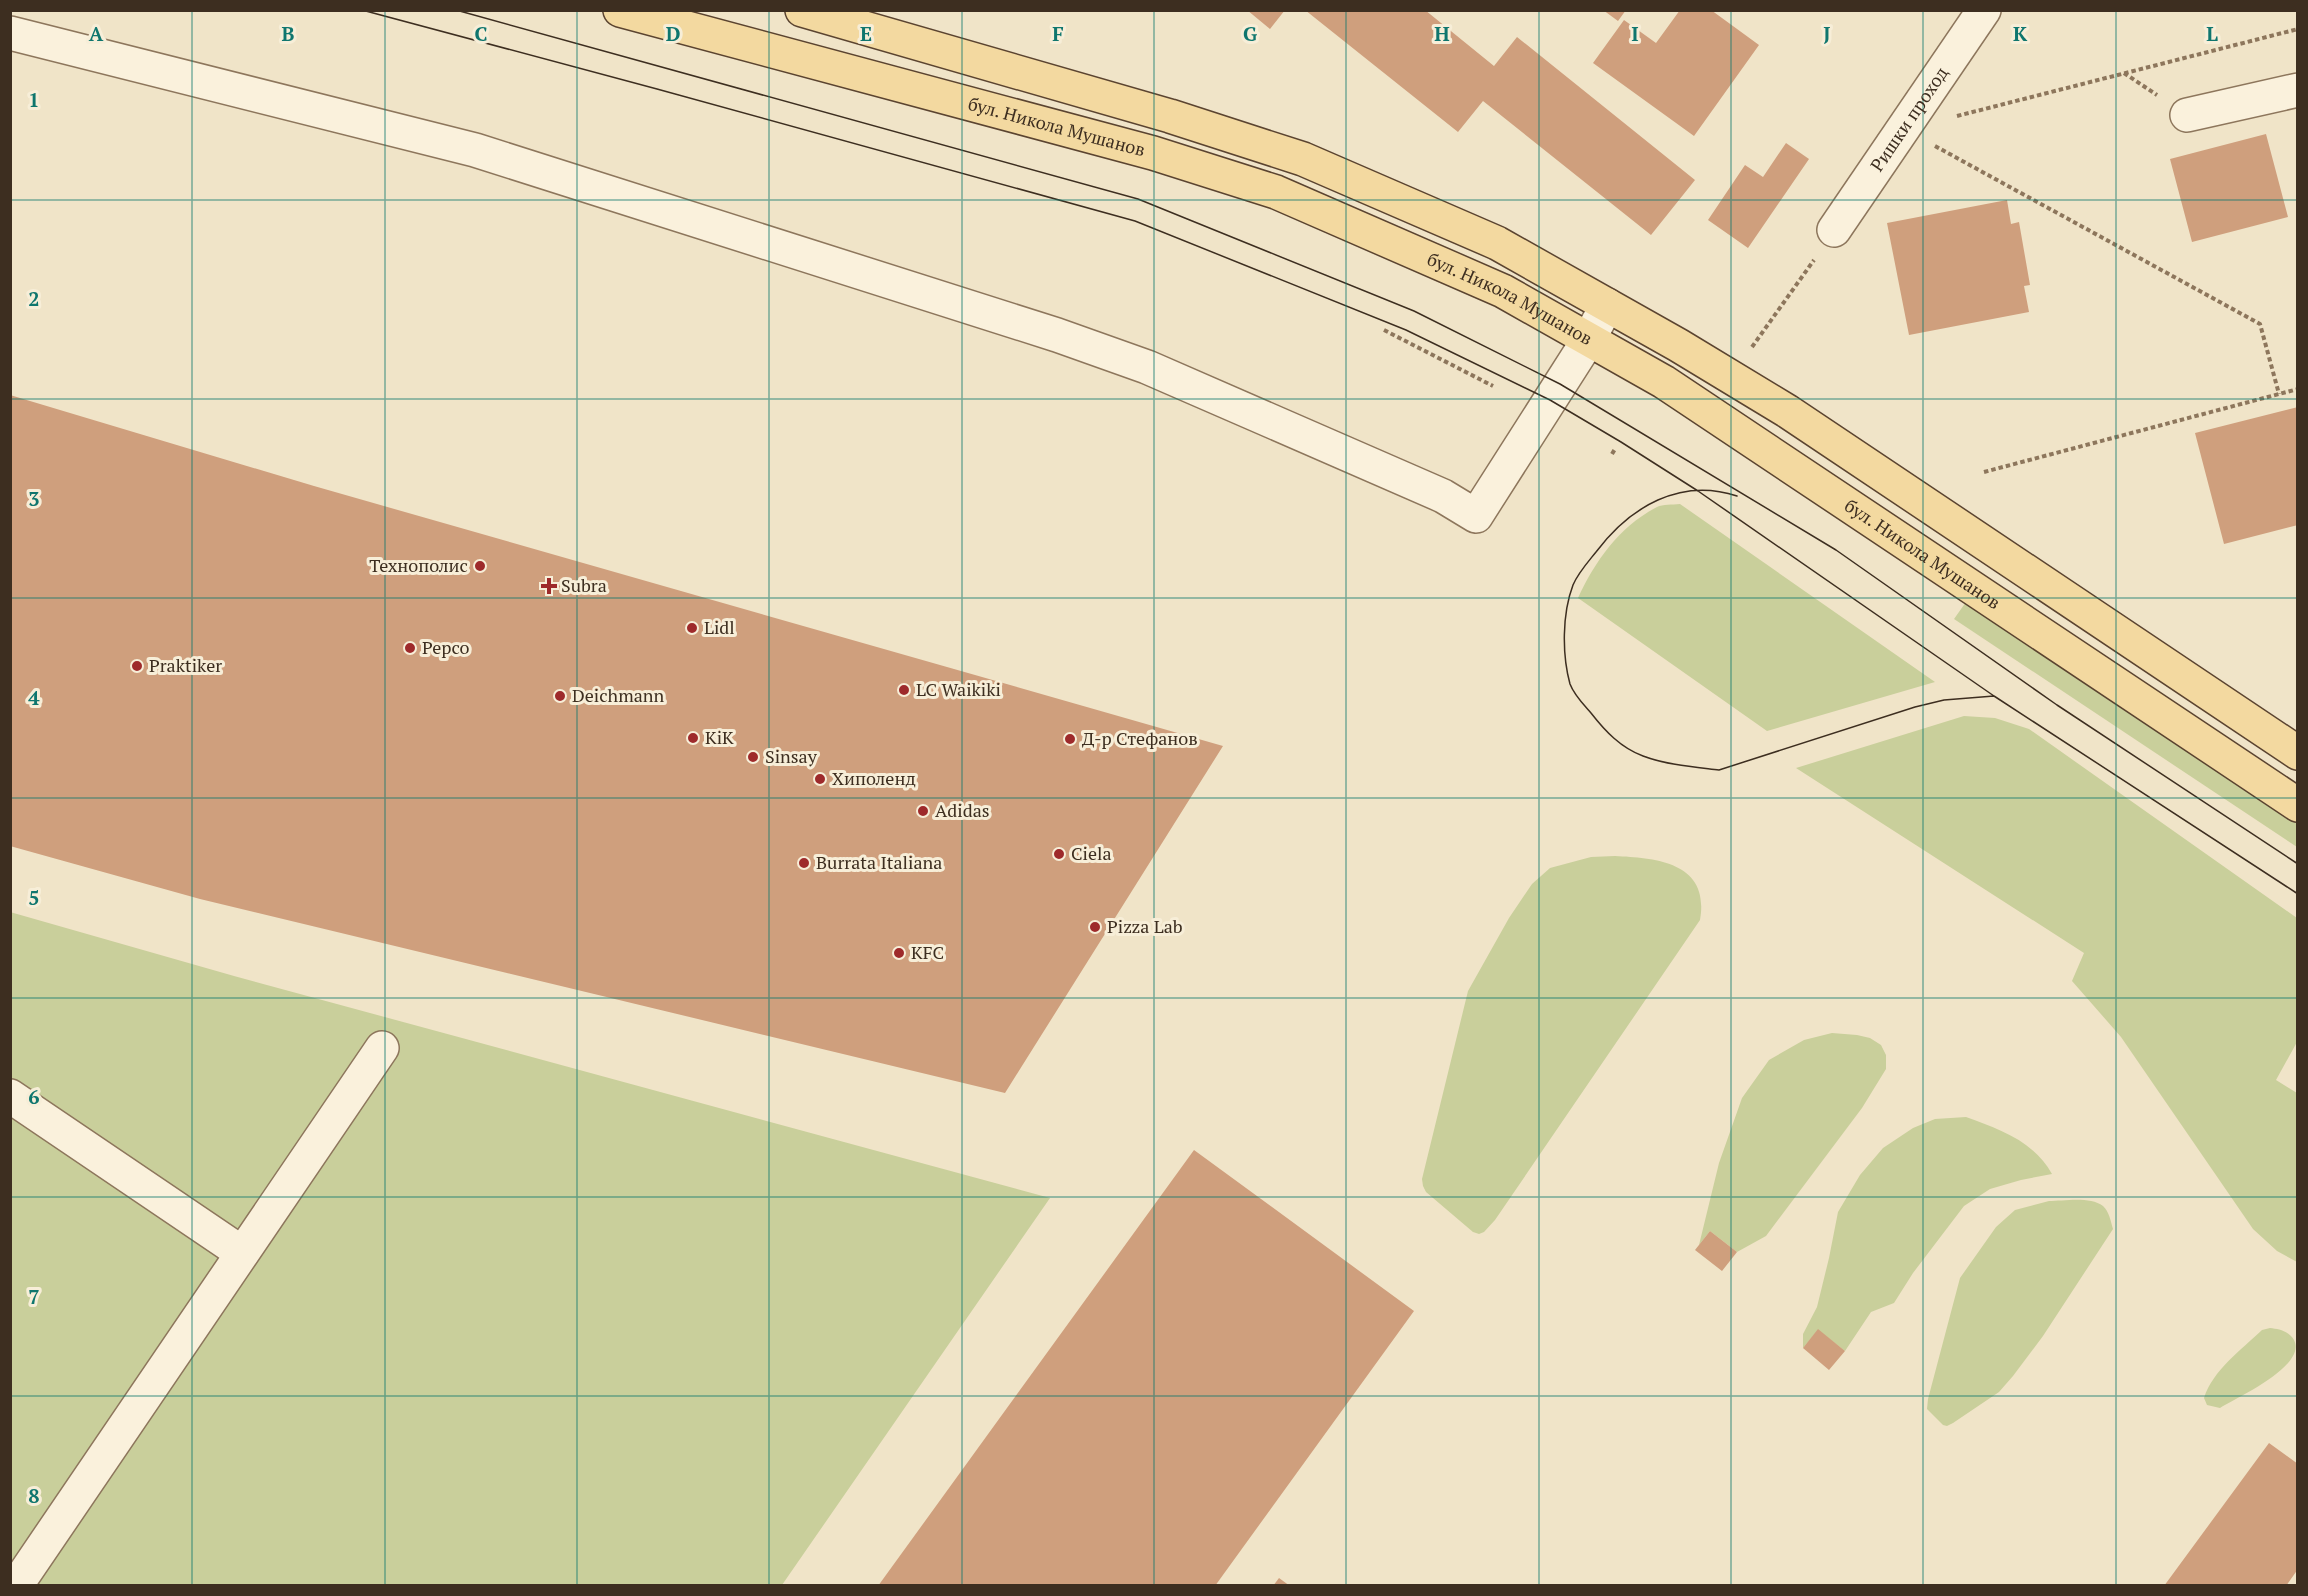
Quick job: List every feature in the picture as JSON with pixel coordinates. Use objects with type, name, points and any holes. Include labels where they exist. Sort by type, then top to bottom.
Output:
[{"type":"main road","name":"бул. Никола Мушанов","points":[[620,10],[1153,153],[1276,192],[1503,291],[1683,395],[2298,805]]},
{"type":"main road","points":[[802,10],[1170,116],[1303,159],[1497,243],[1787,411],[2298,753]]},
{"type":"street","name":"Ришки проход","points":[[1834,230],[1984,10]]},
{"type":"street","points":[[10,33],[475,150],[1057,335],[1158,372],[1443,496],[1476,516],[1589,339],[1607,305]]},
{"type":"street","points":[[2187,115],[2298,90]]},
{"type":"street","points":[[16,1586],[382,1048]]},
{"type":"street","points":[[10,1096],[242,1253]]},
{"type":"path","points":[[1904,129],[2298,29]]},
{"type":"path","points":[[1904,129],[2260,324],[2279,394]]},
{"type":"path","points":[[1749,350],[1765,331],[1834,230]]},
{"type":"path","points":[[1384,330],[1493,386]]},
{"type":"path","points":[[1984,472],[2298,389]]},
{"type":"green space","points":[[1680,504],[1935,682],[1767,731],[1578,598],[1592,571],[1620,534],[1657,507]]},
{"type":"green space","points":[[1966,602],[2297,823],[2297,847],[1954,619]]},
{"type":"green space","points":[[1964,716],[1995,718],[2029,729],[2297,918],[2297,1042],[2276,1080],[2297,1093],[2297,1262],[2277,1251],[2253,1229],[2121,1037],[2072,981],[2084,953],[1796,768]]},
{"type":"green space","points":[[1615,856],[1663,862],[1689,875],[1697,886],[1701,901],[1700,920],[1495,1220],[1484,1232],[1479,1234],[1473,1232],[1426,1192],[1422,1179],[1468,991],[1509,918],[1532,884],[1550,868],[1591,857]]},
{"type":"green space","points":[[10,912],[234,976],[1050,1198],[782,1585],[11,1585]]},
{"type":"green space","points":[[1832,1033],[1870,1038],[1881,1045],[1886,1055],[1886,1069],[1862,1108],[1766,1236],[1737,1252],[1710,1231],[1699,1245],[1719,1163],[1742,1098],[1769,1060],[1804,1040]]},
{"type":"green space","points":[[1966,1117],[2003,1132],[2026,1145],[2036,1153],[2052,1174],[1990,1189],[1964,1206],[1913,1273],[1894,1303],[1871,1312],[1845,1351],[1818,1330],[1803,1348],[1803,1334],[1817,1307],[1838,1212],[1860,1175],[1883,1148],[1913,1128],[1935,1119]]},
{"type":"green space","points":[[2084,1200],[2098,1203],[2107,1211],[2113,1229],[2043,1336],[2013,1376],[1999,1392],[1953,1423],[1943,1425],[1927,1409],[1928,1399],[1960,1278],[1996,1227],[2015,1210],[2049,1201]]},
{"type":"green space","points":[[2270,1328],[2287,1333],[2294,1340],[2295,1350],[2290,1360],[2269,1380],[2220,1408],[2207,1405],[2204,1398],[2221,1369],[2262,1330]]},
{"type":"building","points":[[1247,10],[1285,10],[1270,29]]},
{"type":"building","points":[[1305,10],[1425,10],[1494,66],[1517,37],[1695,180],[1651,235],[1483,101],[1458,132]]},
{"type":"building","points":[[1603,10],[1626,10],[1618,21]]},
{"type":"building","points":[[1680,10],[1711,10],[1759,45],[1694,136],[1593,63],[1624,20],[1656,43]]},
{"type":"building","points":[[2266,134],[2288,217],[2192,242],[2170,159]]},
{"type":"building","points":[[1786,143],[1809,159],[1748,248],[1708,220],[1745,165],[1763,177]]},
{"type":"building","points":[[2007,200],[2011,224],[2019,222],[2030,285],[2024,286],[2029,312],[1909,335],[1887,223]]},
{"type":"building","points":[[10,395],[314,486],[1223,746],[1005,1093],[200,899],[10,846]]},
{"type":"building","points":[[2298,407],[2298,525],[2224,544],[2195,433]]},
{"type":"building","points":[[1194,1150],[1414,1311],[1215,1586],[878,1586]]},
{"type":"building","points":[[1710,1231],[1737,1252],[1722,1271],[1695,1250]]},
{"type":"building","points":[[1818,1329],[1845,1351],[1829,1370],[1803,1348]]},
{"type":"building","points":[[2269,1443],[2298,1464],[2298,1569],[2286,1586],[2164,1586]]},
{"type":"building","points":[[1279,1578],[1290,1586],[1273,1586]]},
{"type":"tram line","points":[[362,10],[1135,221],[1406,330],[1550,400],[1621,442],[1698,491],[1994,696],[2298,894]]},
{"type":"tram line","points":[[456,10],[1138,199],[1414,311],[1560,384],[1836,550],[2057,705],[2298,864]]},
{"type":"tram line","points":[[1737,496],[1716,491],[1696,490],[1658,500],[1641,509],[1609,536],[1583,568],[1573,585],[1569,596],[1564,634],[1570,684],[1582,703],[1621,744],[1635,753],[1661,762],[1719,770],[1915,707],[1944,700],[1994,696]]},
{"type":"place","name":"Технополис","points":[[480,566]]},
{"type":"place","name":"Subra","points":[[549,586]]},
{"type":"place","name":"Lidl","points":[[692,628]]},
{"type":"place","name":"Pepco","points":[[410,648]]},
{"type":"place","name":"Praktiker","points":[[137,666]]},
{"type":"place","name":"LC Waikiki","points":[[904,690]]},
{"type":"place","name":"Deichmann","points":[[560,696]]},
{"type":"place","name":"KiK","points":[[693,738]]},
{"type":"place","name":"Д-р Стефанов","points":[[1070,739]]},
{"type":"place","name":"Sinsay","points":[[753,757]]},
{"type":"place","name":"Хиполенд","points":[[820,779]]},
{"type":"place","name":"Adidas","points":[[923,811]]},
{"type":"place","name":"Ciela","points":[[1059,854]]},
{"type":"place","name":"Burrata Italiana","points":[[804,863]]},
{"type":"place","name":"Pizza Lab","points":[[1095,927]]},
{"type":"place","name":"KFC","points":[[899,953]]}]
